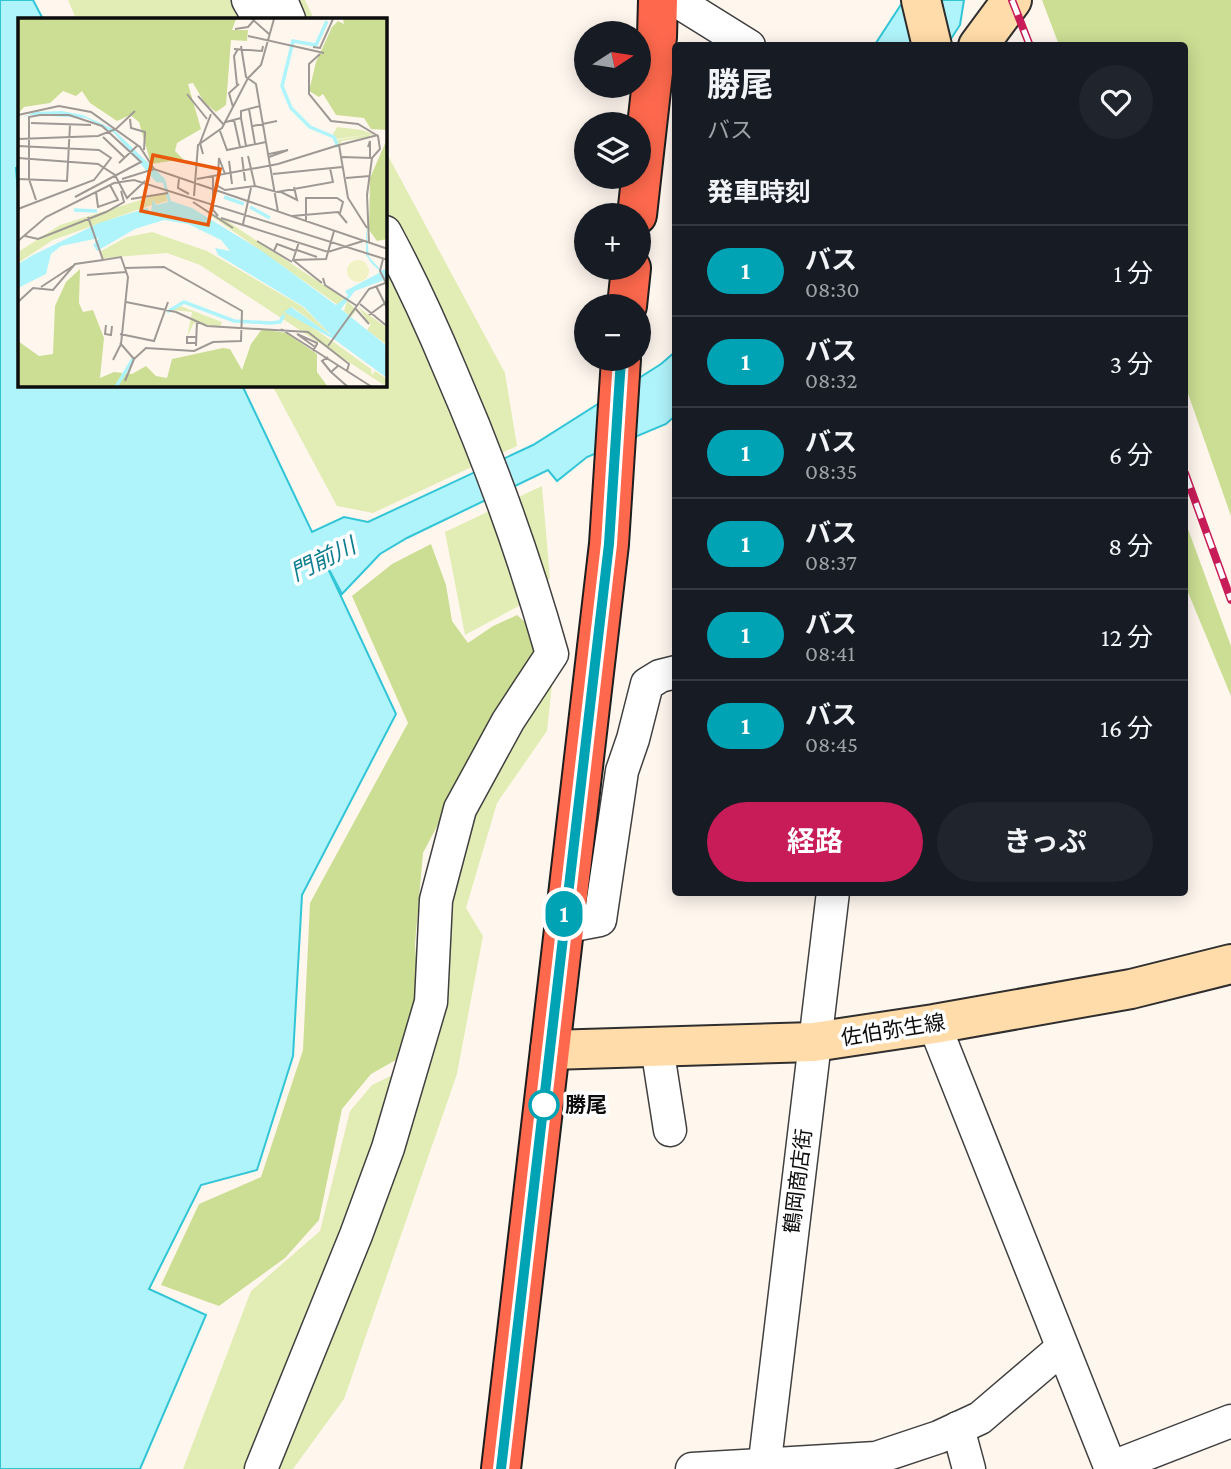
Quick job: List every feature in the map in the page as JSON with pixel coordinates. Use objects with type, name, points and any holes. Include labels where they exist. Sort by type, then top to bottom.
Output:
[{"type":"highway","points":[[638,203],[658,33],[658,0]]},
{"type":"highway","points":[[501,1469],[609,544],[620,371]]},
{"type":"main road","points":[[921,0],[931,42]]},
{"type":"main road","points":[[981,42],[1012,0]]},
{"type":"main road","name":"佐伯弥生線","points":[[550,1050],[814,1042],[1131,989],[1231,964]]},
{"type":"street","points":[[248,0],[258,18]]},
{"type":"street","points":[[281,0],[289,18]]},
{"type":"street","points":[[675,0],[743,42]]},
{"type":"street","points":[[261,1469],[356,1235],[388,1148],[430,1002],[436,900],[460,808],[508,721],[552,654],[534,590],[481,441],[412,281],[387,236]]},
{"type":"street","points":[[563,927],[600,920],[622,771],[647,684],[672,673]]},
{"type":"street","name":"鶴岡商店街","points":[[764,1468],[832,896]]},
{"type":"street","points":[[934,1024],[1111,1469],[1231,1421]]},
{"type":"street","points":[[657,1047],[670,1130]]},
{"type":"street","points":[[692,1469],[748,1465],[764,1468],[874,1463],[980,1418],[1062,1348]]},
{"type":"street","points":[[958,1428],[969,1469]]},
{"type":"green space","points":[[68,0],[305,0],[314,18],[76,18]]},
{"type":"green space","points":[[1042,0],[1231,0],[1231,516],[1188,394],[1188,42],[1058,42]]},
{"type":"green space","points":[[387,154],[505,373],[517,446],[373,513],[337,506],[273,387],[387,387]]},
{"type":"green space","points":[[542,486],[550,578],[526,602],[465,635],[445,532]]},
{"type":"green space","points":[[1188,529],[1231,646],[1231,696],[1188,592]]},
{"type":"green space","points":[[431,544],[446,585],[452,621],[468,643],[493,626],[517,615],[534,630],[538,656],[484,737],[423,853],[415,944],[417,978],[426,994],[410,1052],[371,1074],[342,1109],[319,1220],[285,1258],[219,1306],[161,1285],[199,1204],[261,1177],[303,1050],[310,903],[408,723],[352,596],[392,564]]},
{"type":"green space","points":[[553,676],[547,731],[497,803],[466,908],[483,936],[457,1074],[344,1399],[293,1469],[183,1469],[251,1291],[320,1231],[350,1111],[372,1085],[405,1069],[434,929],[477,795]]},
{"type":"water","name":"門前川","points":[[0,0],[33,0],[42,18],[18,18],[18,387],[243,387],[312,532],[344,517],[368,522],[533,445],[651,371],[672,355],[672,419],[666,424],[587,457],[557,481],[548,470],[407,538],[380,554],[342,594],[324,560],[396,714],[302,895],[293,1056],[257,1170],[201,1185],[149,1289],[206,1315],[140,1469],[0,1469]]},
{"type":"water","points":[[904,0],[964,0],[960,25],[949,42],[877,42]]},
{"type":"railway","points":[[1012,0],[1028,42]]},
{"type":"railway","points":[[1188,481],[1231,600]]},
{"type":"bus line","name":"1","points":[[501,1469],[609,544],[620,371]]},
{"type":"place","name":"勝尾","points":[[544,1105]]}]
